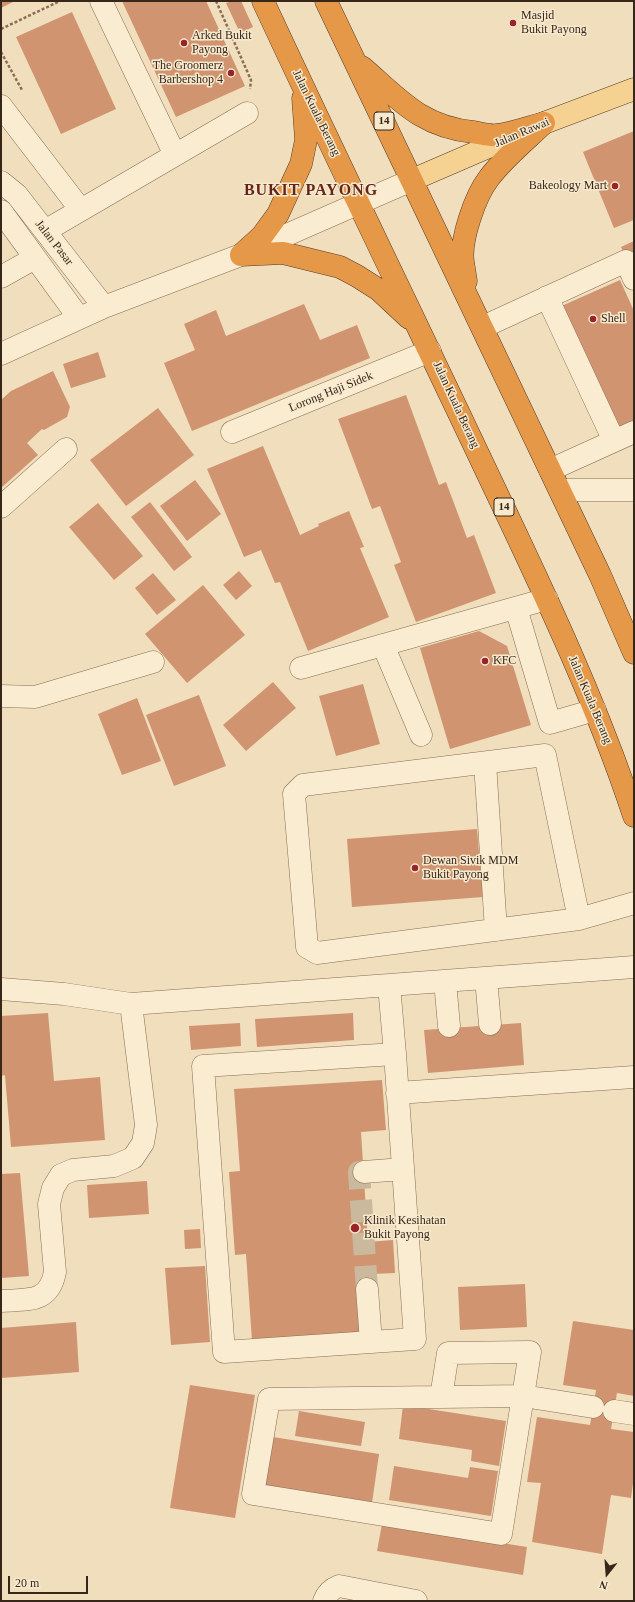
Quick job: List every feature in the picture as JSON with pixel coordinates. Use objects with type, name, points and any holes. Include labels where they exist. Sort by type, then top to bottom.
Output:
[{"type":"highway","name":"Jalan Kuala Berang","points":[[263,1],[547,598],[595,710],[634,816]]},
{"type":"highway","name":"14","points":[[326,1],[483,327],[600,575],[634,653]]},
{"type":"highway","points":[[356,62],[407,107],[427,120],[440,125],[462,131],[496,135],[544,123]]},
{"type":"highway","points":[[241,255],[262,236],[278,214],[301,164],[306,140],[303,86]]},
{"type":"highway","points":[[471,302],[462,261],[466,231],[477,197],[489,178],[544,123]]},
{"type":"highway","points":[[241,255],[283,253],[340,267],[379,290],[418,326]]},
{"type":"main road","name":"Jalan Rawai","points":[[412,180],[544,123],[634,88]]},
{"type":"street","points":[[101,1],[175,155]]},
{"type":"street","points":[[1,106],[81,210]]},
{"type":"street","points":[[45,231],[247,113]]},
{"type":"street","points":[[1,354],[104,307],[241,255],[412,180]]},
{"type":"street","name":"Jalan Pasar","points":[[1,182],[18,195],[104,307]]},
{"type":"street","name":"Jalan Pasar","points":[[1,211],[79,318]]},
{"type":"street","points":[[1,277],[35,258]]},
{"type":"street","points":[[483,327],[626,261],[634,279]]},
{"type":"street","points":[[547,297],[614,441]]},
{"type":"street","name":"Lorong Haji Sidek","points":[[232,432],[430,351]]},
{"type":"street","points":[[550,470],[634,432]]},
{"type":"street","points":[[1,508],[66,449]]},
{"type":"street","points":[[560,490],[633,492]]},
{"type":"street","points":[[301,668],[547,598]]},
{"type":"street","points":[[516,608],[550,723],[595,710]]},
{"type":"street","points":[[383,645],[421,735]]},
{"type":"street","points":[[1,696],[35,698],[153,662]]},
{"type":"street","points":[[579,919],[545,755],[303,785],[294,794],[307,947],[317,953],[579,919],[634,903]]},
{"type":"street","points":[[485,763],[496,930]]},
{"type":"street","points":[[1,989],[64,994],[131,1004],[634,967]]},
{"type":"street","points":[[486,978],[490,1024]]},
{"type":"street","points":[[445,981],[449,1026]]},
{"type":"street","points":[[390,985],[395,1054],[397,1093],[415,1339],[224,1352],[203,1066],[395,1054]]},
{"type":"street","points":[[1,1301],[38,1299],[48,1291],[53,1282],[55,1272],[49,1204],[53,1188],[61,1175],[73,1170],[114,1166],[133,1158],[143,1143],[146,1125],[131,1004]]},
{"type":"street","points":[[397,1093],[634,1077]]},
{"type":"street","points":[[364,1172],[403,1169]]},
{"type":"street","points":[[367,1289],[371,1342]]},
{"type":"street","points":[[441,1397],[448,1353],[530,1352],[523,1396],[501,1534],[254,1494],[268,1399],[441,1397],[523,1396],[593,1408]]},
{"type":"street","points":[[324,1601],[326,1594],[333,1588],[339,1586],[416,1601]]},
{"type":"path","points":[[1,29],[60,1]]},
{"type":"path","points":[[216,1],[251,80],[247,113]]},
{"type":"building","points":[[1,1],[15,1],[1,8]]},
{"type":"building","name":"Arked Bukit Payong","points":[[122,1],[206,1],[245,86],[176,117]]},
{"type":"building","points":[[241,1],[253,27],[240,33],[226,3]]},
{"type":"building","points":[[72,12],[116,109],[61,134],[16,37]]},
{"type":"building","name":"Bakeology Mart","points":[[634,131],[634,220],[614,228],[583,152]]},
{"type":"building","points":[[634,241],[634,263],[630,265],[621,247]]},
{"type":"building","points":[[620,280],[634,311],[634,421],[614,430],[557,308]]},
{"type":"building","points":[[304,304],[320,340],[357,325],[370,358],[192,431],[164,363],[195,350],[184,324],[216,310],[226,336]]},
{"type":"building","points":[[98,352],[106,377],[71,388],[63,364]]},
{"type":"building","points":[[53,371],[70,407],[67,417],[44,430],[42,429],[27,443],[38,455],[1,488],[1,400],[11,391]]},
{"type":"building","points":[[406,395],[439,485],[446,482],[467,538],[474,535],[496,593],[416,622],[394,565],[401,562],[380,506],[372,509],[338,419]]},
{"type":"building","points":[[158,408],[194,455],[126,506],[90,460]]},
{"type":"building","points":[[263,446],[300,535],[319,526],[318,524],[349,511],[364,547],[360,548],[389,617],[308,651],[280,582],[275,583],[261,550],[244,557],[207,469]]},
{"type":"building","points":[[195,480],[221,514],[187,541],[160,506]]},
{"type":"building","points":[[150,502],[192,557],[174,571],[131,517]]},
{"type":"building","points":[[98,503],[143,556],[114,580],[69,527]]},
{"type":"building","points":[[239,571],[252,586],[236,600],[223,585]]},
{"type":"building","points":[[153,573],[176,600],[157,615],[135,588]]},
{"type":"building","points":[[203,585],[245,635],[187,683],[145,634]]},
{"type":"building","points":[[479,631],[507,646],[531,725],[450,749],[420,648]]},
{"type":"building","points":[[273,682],[296,708],[246,751],[223,725]]},
{"type":"building","points":[[363,684],[380,744],[336,756],[319,696]]},
{"type":"building","points":[[199,695],[226,766],[174,786],[146,715]]},
{"type":"building","points":[[137,698],[161,761],[122,775],[98,714]]},
{"type":"building","name":"Dewan Sivik MDM Bukit Payong","points":[[477,829],[483,897],[352,907],[347,839]]},
{"type":"building","points":[[48,1013],[54,1081],[100,1077],[105,1140],[11,1147],[5,1075],[1,1076],[1,1016]]},
{"type":"building","points":[[353,1013],[354,1040],[257,1047],[255,1019]]},
{"type":"building","points":[[240,1023],[241,1046],[191,1050],[189,1026]]},
{"type":"building","points":[[521,1023],[524,1065],[428,1073],[424,1030]]},
{"type":"building","points":[[382,1080],[386,1130],[361,1132],[368,1242],[393,1240],[395,1273],[371,1274],[372,1289],[361,1334],[252,1341],[246,1254],[235,1255],[229,1172],[240,1171],[234,1089]]},
{"type":"building","points":[[20,1173],[29,1276],[1,1278],[1,1174]]},
{"type":"building","points":[[147,1181],[149,1214],[89,1218],[87,1185]]},
{"type":"building","points":[[200,1229],[201,1248],[185,1249],[184,1230]]},
{"type":"building","points":[[205,1266],[210,1342],[171,1345],[165,1268]]},
{"type":"building","points":[[525,1284],[527,1327],[460,1330],[458,1287]]},
{"type":"building","points":[[573,1321],[634,1330],[634,1396],[617,1393],[611,1429],[634,1432],[634,1476],[631,1498],[611,1495],[602,1554],[532,1542],[541,1483],[527,1482],[537,1417],[590,1425],[596,1390],[563,1385]]},
{"type":"building","points":[[76,1322],[79,1372],[1,1378],[1,1328]]},
{"type":"building","points":[[190,1385],[255,1395],[235,1518],[170,1508]]},
{"type":"building","points":[[403,1405],[506,1421],[499,1466],[471,1461],[472,1450],[399,1439]]},
{"type":"building","points":[[299,1411],[365,1422],[361,1446],[295,1436]]},
{"type":"building","points":[[273,1437],[379,1454],[372,1503],[265,1486]]},
{"type":"building","points":[[394,1466],[468,1478],[470,1467],[498,1471],[491,1516],[389,1500]]},
{"type":"building","points":[[382,1524],[527,1547],[523,1575],[377,1551]]},
{"type":"tunnel","points":[[364,1172],[359,1172],[367,1289]]},
{"type":"place","name":"Masjid Bukit Payong","points":[[513,23]]},
{"type":"place","name":"Arked Bukit Payong","points":[[184,43]]},
{"type":"place","name":"The Groomerz Barbershop 4","points":[[231,73]]},
{"type":"place","name":"Bakeology Mart","points":[[615,186]]},
{"type":"place","name":"Shell","points":[[593,319]]},
{"type":"place","name":"KFC","points":[[485,661]]},
{"type":"place","name":"Dewan Sivik MDM Bukit Payong","points":[[415,868]]},
{"type":"place","name":"Klinik Kesihatan Bukit Payong","points":[[355,1228]]},
{"type":"district","name":"BUKIT PAYONG","points":[[311,191]]}]
